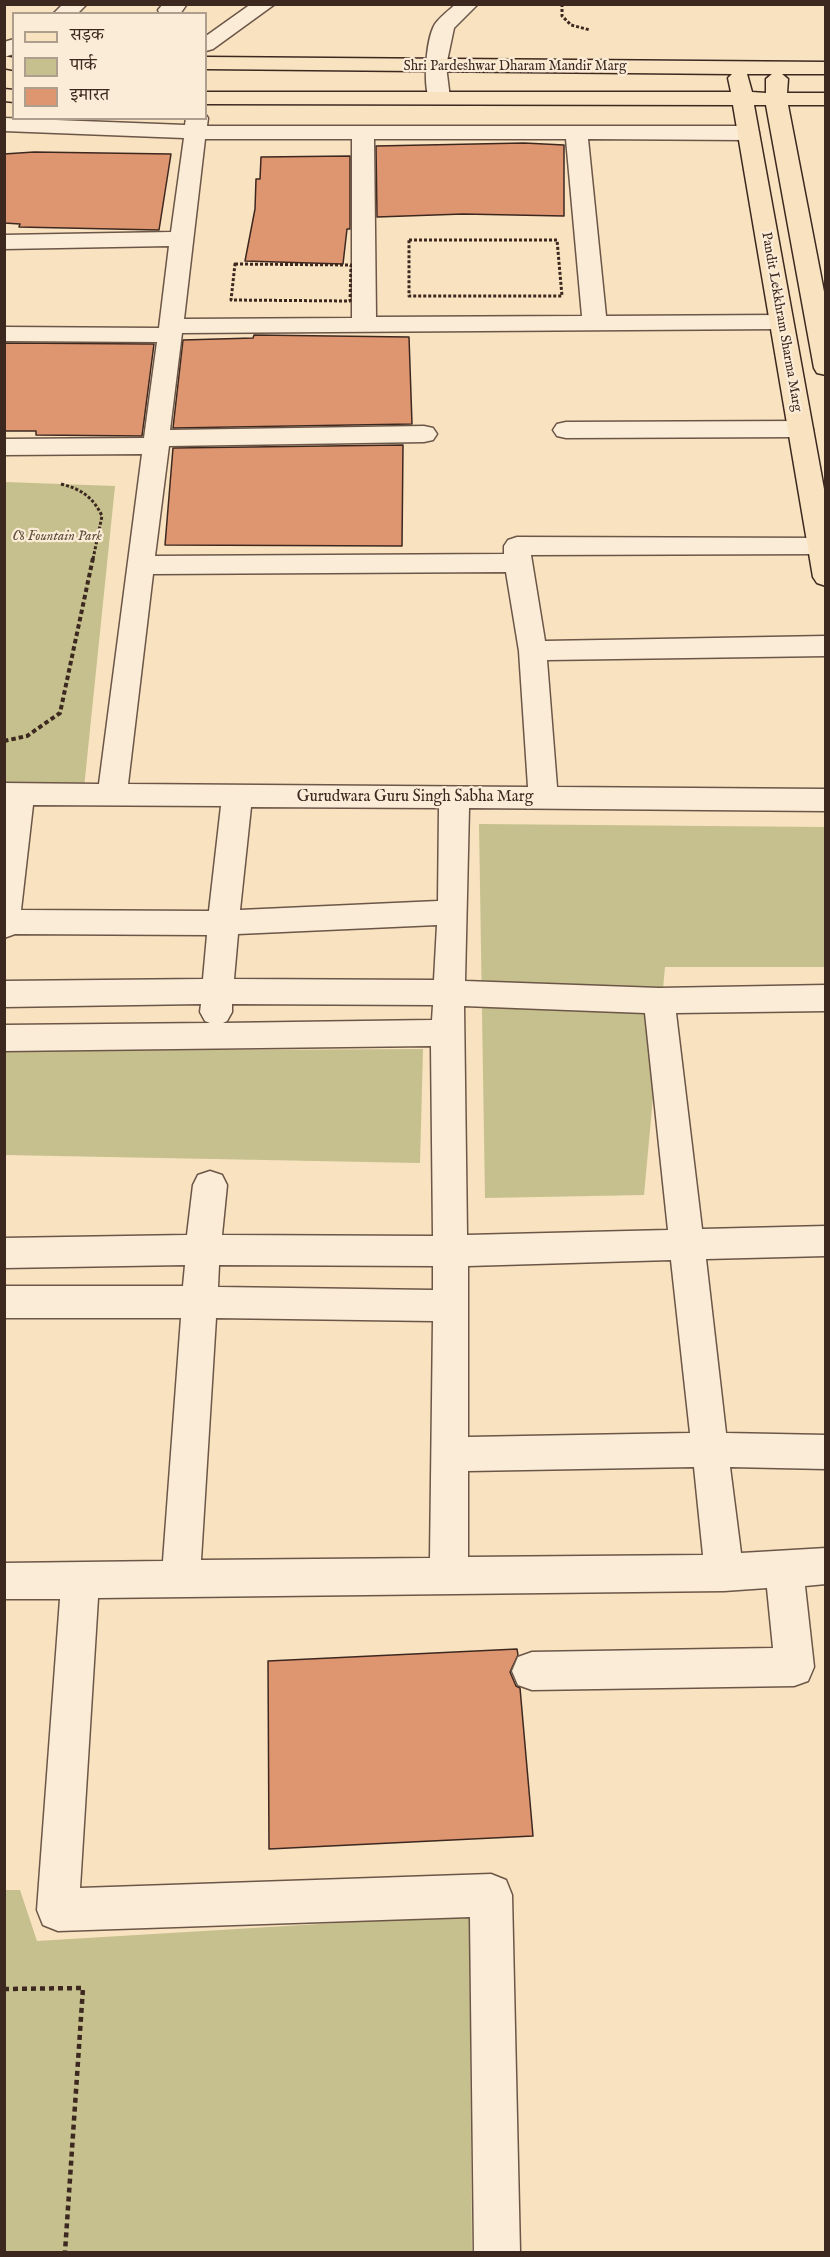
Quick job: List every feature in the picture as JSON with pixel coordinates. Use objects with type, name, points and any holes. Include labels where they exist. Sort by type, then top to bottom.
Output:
[{"type":"main road","name":"Shri Pardeshwar Dharam Mandir Marg","points":[[207,63],[825,68]]},
{"type":"main road","name":"Pandit Lekkhram Sharma Marg","points":[[738,68],[741,99],[825,577]]},
{"type":"main road","points":[[777,68],[776,100],[825,368]]},
{"type":"main road","name":"Shri Pardeshwar Dharam Mandir Marg","points":[[207,98],[825,99]]},
{"type":"street","points":[[210,37],[265,4]]},
{"type":"street","points":[[439,98],[436,66],[444,26],[468,4]]},
{"type":"street","points":[[4,124],[196,125],[363,132],[748,133]]},
{"type":"street","points":[[111,795],[196,125]]},
{"type":"street","points":[[363,132],[364,325]]},
{"type":"street","points":[[576,133],[595,323]]},
{"type":"street","points":[[4,242],[182,239]]},
{"type":"street","points":[[4,334],[364,325],[780,322]]},
{"type":"street","points":[[566,430],[800,429]]},
{"type":"street","points":[[4,447],[424,434]]},
{"type":"street","points":[[543,798],[533,651],[518,563],[518,546],[820,545]]},
{"type":"street","points":[[141,565],[518,563]]},
{"type":"street","points":[[533,651],[825,646]]},
{"type":"street","points":[[12,794],[5,924],[223,923],[453,912]]},
{"type":"street","name":"Gurudwara Guru Singh Sabha Marg","points":[[12,794],[825,800]]},
{"type":"street","points":[[215,1035],[216,991],[237,796]]},
{"type":"street","points":[[449,1576],[451,1306],[447,1033],[453,912],[454,798]]},
{"type":"street","points":[[4,994],[216,991],[448,993],[659,1001],[825,998]]},
{"type":"street","points":[[659,1001],[724,1573]]},
{"type":"street","points":[[4,1038],[447,1033]]},
{"type":"street","points":[[181,1580],[203,1250],[210,1185]]},
{"type":"street","points":[[4,1253],[203,1250],[450,1251],[825,1241]]},
{"type":"street","points":[[4,1302],[451,1306]]},
{"type":"street","points":[[450,1454],[711,1450],[825,1452]]},
{"type":"street","points":[[4,1581],[724,1573],[825,1566]]},
{"type":"street","points":[[532,1671],[794,1667],[784,1569]]},
{"type":"street","points":[[80,1581],[58,1910],[491,1895],[497,2253]]},
{"type":"path","points":[[409,240],[557,240],[561,296],[455,296],[409,296],[409,240]]},
{"type":"path","points":[[235,264],[351,265],[350,301],[293,301],[231,300],[235,264]]},
{"type":"path","points":[[4,741],[11,741],[42,728],[60,713],[102,516],[96,502],[77,488],[54,482]]},
{"type":"path","points":[[4,1989],[83,1988],[65,2253]]},
{"type":"green space","name":"C8 Fountain Park","points":[[5,482],[115,486],[84,788],[5,785]]},
{"type":"green space","points":[[479,824],[824,827],[825,967],[665,967],[644,1195],[485,1198]]},
{"type":"green space","points":[[423,1049],[420,1163],[5,1155],[5,1051]]},
{"type":"green space","points":[[4,1890],[20,1890],[37,1941],[469,1915],[472,2252],[5,2252]]},
{"type":"building","points":[[524,143],[564,145],[564,216],[463,214],[377,217],[376,146]]},
{"type":"building","points":[[34,152],[171,154],[159,230],[19,227],[20,224],[4,223],[4,154]]},
{"type":"building","points":[[350,156],[350,229],[347,229],[343,264],[245,261],[255,209],[256,179],[260,179],[261,157]]},
{"type":"building","points":[[254,335],[409,337],[412,424],[173,428],[183,340],[253,338]]},
{"type":"building","points":[[4,343],[154,344],[142,436],[36,435],[36,431],[4,431]]},
{"type":"building","points":[[403,445],[402,546],[165,545],[173,448]]},
{"type":"building","points":[[517,1649],[518,1655],[510,1672],[516,1686],[520,1688],[533,1836],[269,1849],[268,1661]]}]
